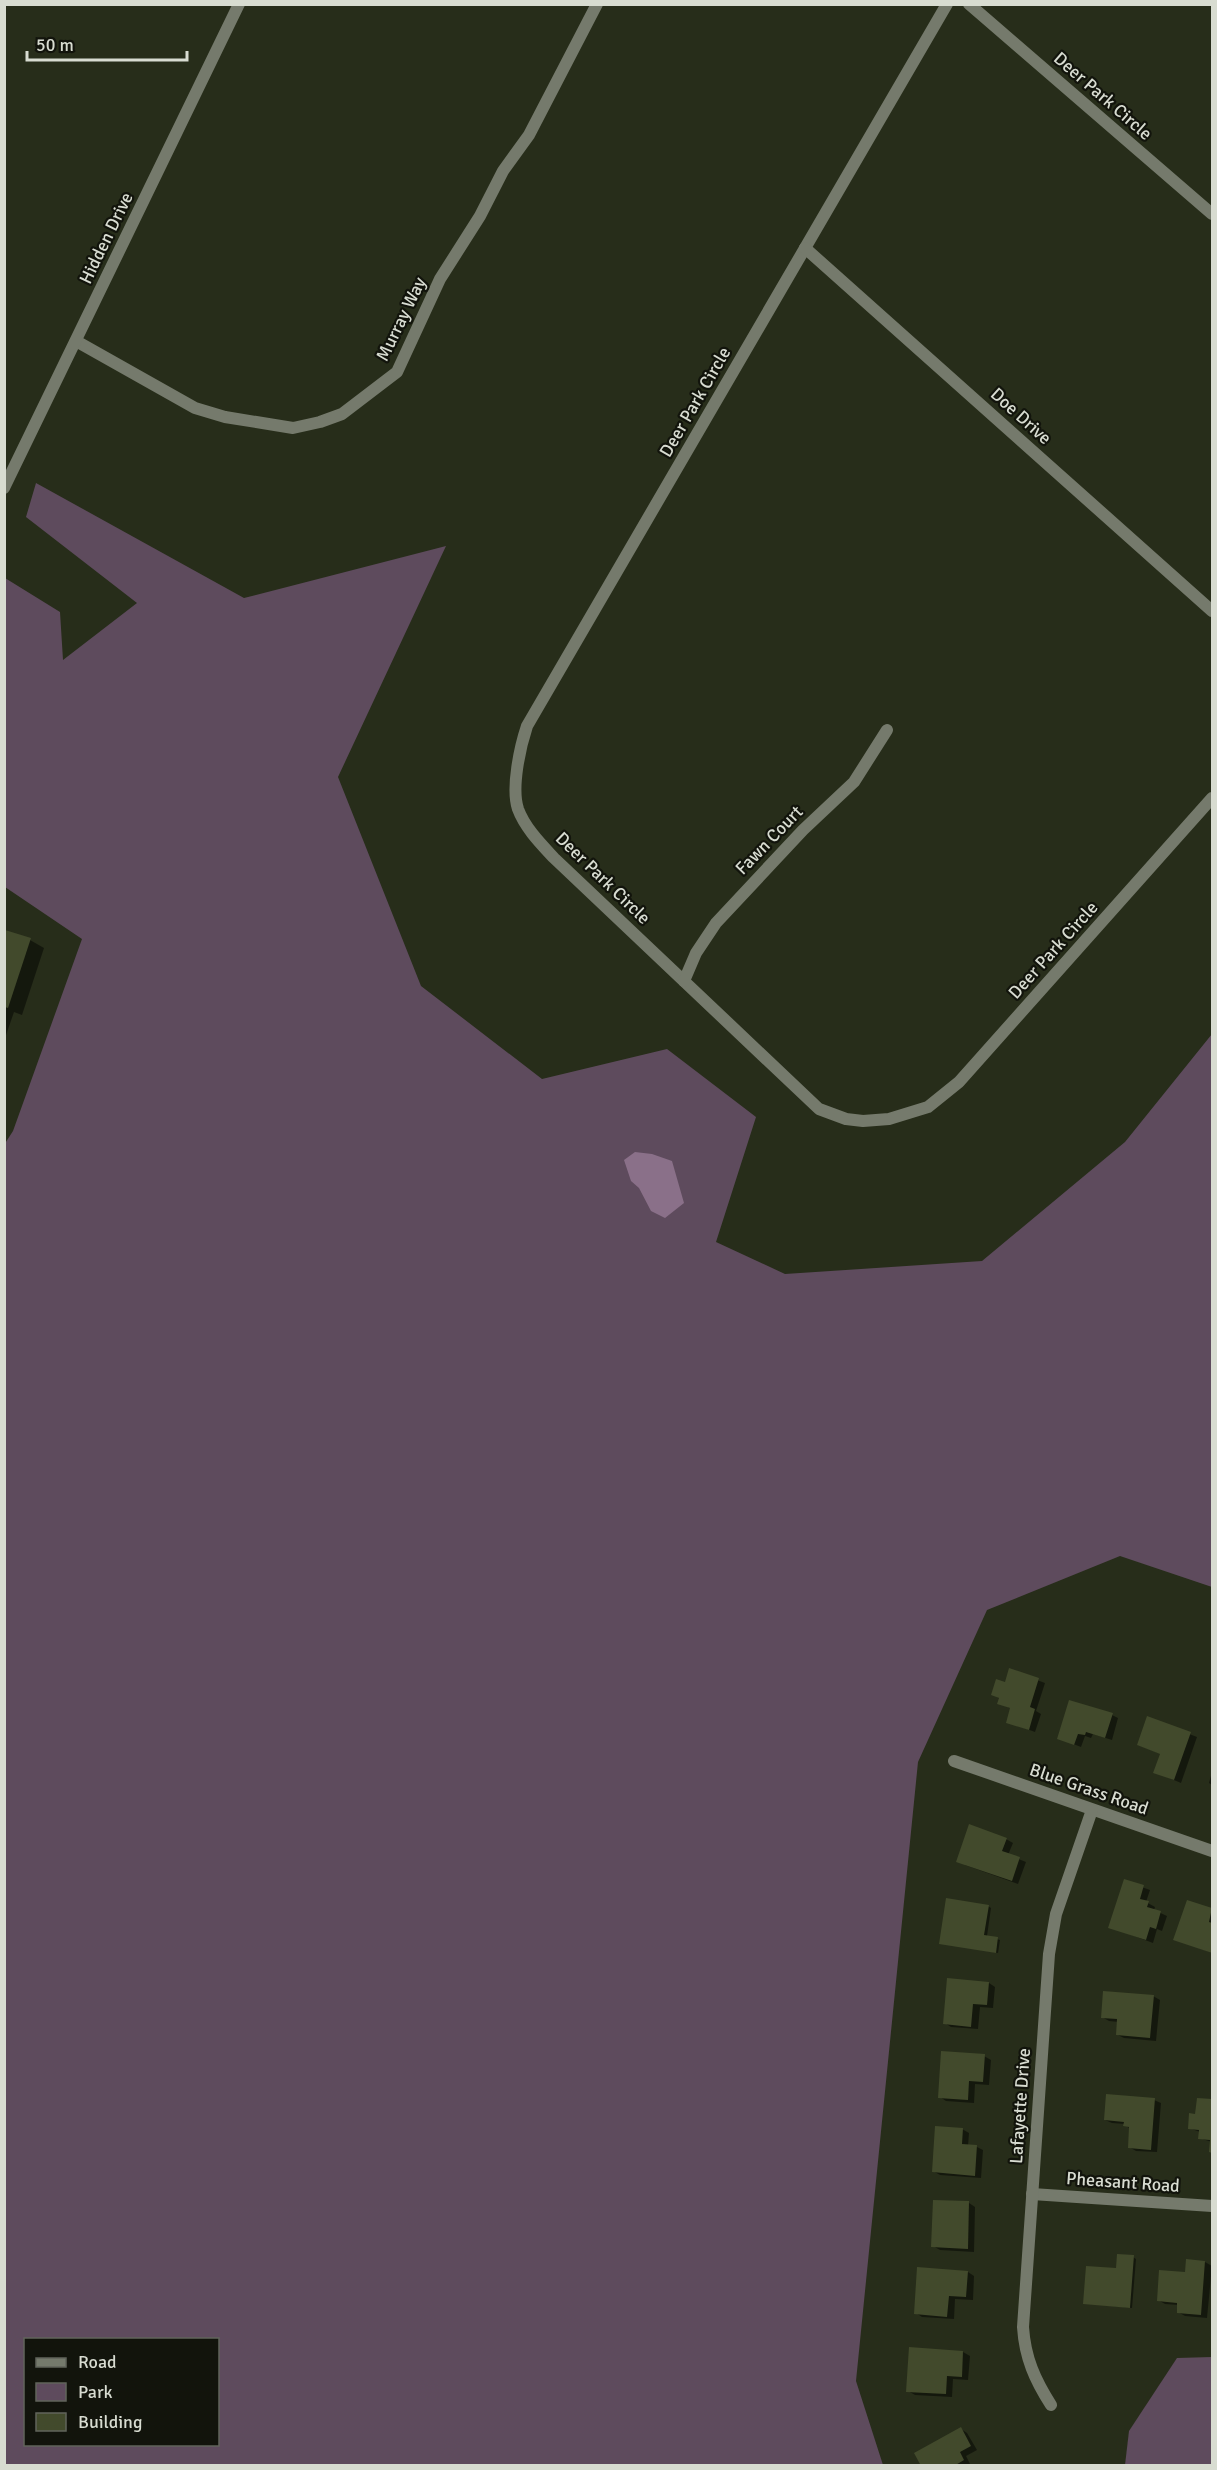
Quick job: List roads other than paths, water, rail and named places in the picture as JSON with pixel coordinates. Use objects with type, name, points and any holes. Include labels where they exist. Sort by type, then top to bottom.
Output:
[{"type":"street","name":"Hidden Drive","points":[[4,488],[239,4]]},
{"type":"street","name":"Murray Way","points":[[76,341],[195,408],[225,417],[293,428],[342,414],[397,372],[440,279],[475,224],[503,171],[529,135],[597,4]]},
{"type":"street","name":"Deer Park Circle","points":[[947,4],[527,726],[520,747],[516,791],[518,808],[532,833],[554,858],[819,1108],[846,1119],[863,1121],[890,1119],[928,1107],[959,1083],[1212,798]]},
{"type":"street","name":"Deer Park Circle","points":[[969,4],[1212,214]]},
{"type":"street","name":"Doe Drive","points":[[805,248],[1212,611]]},
{"type":"street","name":"Fawn Court","points":[[684,981],[696,953],[716,922],[803,830],[854,782],[887,730]]},
{"type":"street","name":"Blue Grass Road","points":[[954,1761],[1212,1851]]},
{"type":"street","name":"Lafayette Drive","points":[[1051,2405],[1036,2381],[1024,2344],[1023,2327],[1032,2194],[1049,1954],[1056,1914],[1092,1810]]},
{"type":"street","name":"Pheasant Road","points":[[1032,2194],[1212,2206]]}]
